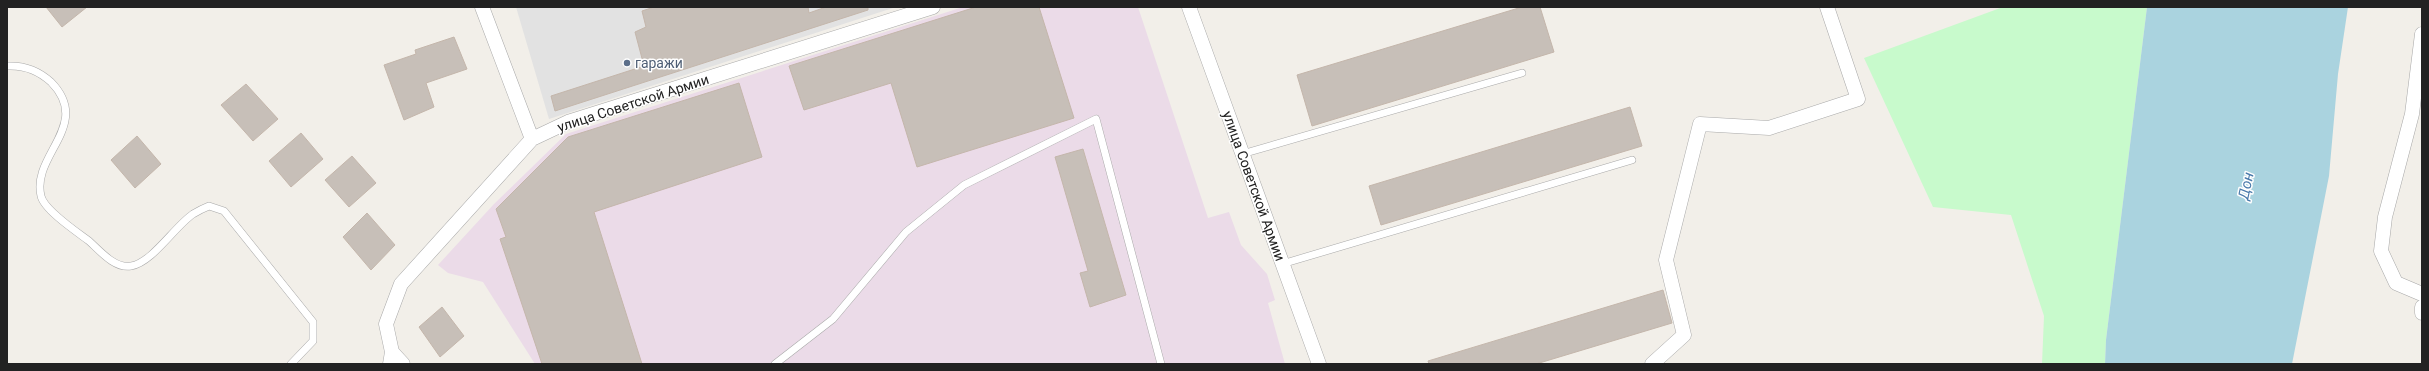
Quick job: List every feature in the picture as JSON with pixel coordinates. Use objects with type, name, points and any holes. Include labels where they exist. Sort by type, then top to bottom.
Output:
[{"type":"street","points":[[482,7],[532,139]]},
{"type":"street","name":"улица Советской Армии","points":[[391,358],[386,324],[400,284],[532,139],[568,122],[933,7]]},
{"type":"street","name":"улица Советской Армии","points":[[1189,7],[1319,364]]},
{"type":"street","points":[[1652,364],[1684,335],[1666,260],[1700,124],[1769,128],[1858,99],[1827,7]]},
{"type":"street","points":[[2422,34],[2412,114],[2385,217],[2380,251],[2396,283],[2422,294]]},
{"type":"street","points":[[2422,307],[2422,313]]},
{"type":"street","points":[[391,358],[403,364]]},
{"type":"lane","points":[[7,66],[27,67],[43,74],[55,87],[63,100],[66,122],[39,182],[41,198],[52,212],[118,265],[132,266],[147,259],[193,214],[210,206],[224,211],[313,322],[313,341],[291,364]]},
{"type":"lane","points":[[1242,154],[1522,73]]},
{"type":"lane","points":[[774,364],[833,319],[906,232],[964,185],[1096,119],[1161,364]]},
{"type":"lane","points":[[1282,264],[1632,160]]},
{"type":"shaded area","name":"гаражи","points":[[516,7],[896,7],[549,119]]},
{"type":"shaded area","points":[[963,7],[1138,7],[1208,218],[1229,212],[1241,245],[1267,274],[1275,300],[1268,303],[1285,364],[535,364],[483,282],[448,273],[438,265],[494,204],[566,134]]},
{"type":"green space","points":[[2003,7],[2147,7],[2106,340],[2105,364],[2042,364],[2044,316],[2011,215],[1933,207],[1864,58]]},
{"type":"water","name":"Дон","points":[[2147,7],[2348,7],[2338,74],[2329,176],[2292,364],[2105,364],[2106,340]]},
{"type":"building","points":[[46,7],[87,7],[62,27]]},
{"type":"building","points":[[654,7],[808,7],[809,13],[826,7],[868,7],[868,10],[555,111],[551,96],[644,66],[635,32],[646,27],[642,11]]},
{"type":"building","points":[[976,7],[1039,7],[1074,118],[917,167],[891,83],[804,110],[789,66]]},
{"type":"building","points":[[1522,7],[1540,7],[1554,52],[1312,126],[1297,75]]},
{"type":"building","points":[[454,37],[467,69],[426,83],[434,107],[404,120],[384,65],[416,54],[415,50]]},
{"type":"building","points":[[739,83],[762,157],[594,212],[642,364],[542,364],[500,239],[506,237],[496,209],[568,137]]},
{"type":"building","points":[[246,84],[278,119],[253,141],[221,105]]},
{"type":"building","points":[[1630,107],[1642,146],[1381,225],[1369,186]]},
{"type":"building","points":[[301,133],[323,159],[291,187],[269,161]]},
{"type":"building","points":[[137,136],[161,164],[135,188],[111,160]]},
{"type":"building","points":[[1083,149],[1126,295],[1090,307],[1080,273],[1088,271],[1055,157]]},
{"type":"building","points":[[352,156],[376,183],[349,207],[325,180]]},
{"type":"building","points":[[367,213],[395,245],[371,270],[343,237]]},
{"type":"building","points":[[1663,290],[1672,323],[1536,364],[1429,364],[1428,361]]},
{"type":"building","points":[[442,307],[464,336],[440,357],[419,327]]},
{"type":"place","name":"гаражи","points":[[627,63]]}]
